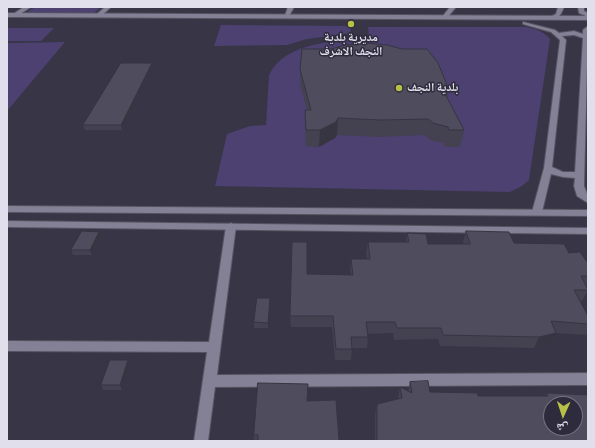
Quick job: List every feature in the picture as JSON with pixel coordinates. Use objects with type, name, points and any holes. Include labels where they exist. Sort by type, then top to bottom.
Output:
[{"type":"street","points":[[15,15],[28,7]]},
{"type":"street","points":[[98,16],[108,7]]},
{"type":"street","points":[[286,17],[291,7]]},
{"type":"street","points":[[444,7],[445,17]]},
{"type":"street","points":[[445,17],[453,7]]},
{"type":"street","points":[[552,18],[558,15],[561,7]]},
{"type":"street","points":[[581,7],[582,12],[588,15]]},
{"type":"street","points":[[7,15],[588,18]]},
{"type":"street","points":[[210,22],[217,19],[215,16]]},
{"type":"street","points":[[236,22],[234,19],[239,16]]},
{"type":"street","points":[[7,21],[588,23]]},
{"type":"street","points":[[525,23],[553,31],[563,40],[548,168],[537,212]]},
{"type":"street","points":[[588,28],[586,30],[579,174],[579,186],[582,196],[588,200]]},
{"type":"street","points":[[559,35],[574,33],[586,37]]},
{"type":"street","points":[[548,168],[555,173],[566,175],[579,174]]},
{"type":"street","points":[[7,209],[588,213]]},
{"type":"street","points":[[7,224],[588,230]]},
{"type":"street","points":[[201,441],[231,226]]},
{"type":"street","points":[[7,346],[215,347]]},
{"type":"street","points":[[210,381],[588,380]]},
{"type":"shaded area","points":[[35,7],[101,7],[93,14],[26,13]]},
{"type":"shaded area","points":[[221,25],[350,26],[351,33],[307,39],[287,45],[214,46]]},
{"type":"shaded area","points":[[368,27],[526,27],[545,34],[550,39],[529,180],[522,186],[510,192],[215,186],[227,134],[250,126],[266,125],[269,75],[276,64],[299,49],[313,45],[342,40],[369,39]]},
{"type":"shaded area","points":[[7,28],[54,28],[41,41],[7,41]]},
{"type":"shaded area","points":[[65,42],[7,111],[7,43]]},
{"type":"building","points":[[365,43],[387,45],[402,49],[427,49],[438,63],[449,90],[443,90],[464,130],[449,130],[448,127],[433,123],[428,119],[381,120],[338,118],[336,122],[320,130],[306,130],[305,110],[311,110],[300,69],[302,49],[331,49],[345,45]]},
{"type":"building","points":[[121,63],[152,63],[121,125],[83,125]]},
{"type":"building","points":[[82,231],[99,232],[90,250],[71,250]]},
{"type":"building","points":[[466,231],[509,232],[514,243],[564,244],[569,253],[580,252],[587,262],[588,261],[588,276],[581,276],[588,290],[574,290],[588,316],[588,324],[551,321],[556,333],[539,337],[443,335],[441,328],[397,328],[395,322],[366,322],[368,337],[351,337],[352,349],[336,349],[333,316],[290,316],[292,242],[307,242],[307,274],[353,275],[351,259],[370,259],[368,242],[409,242],[407,233],[426,234],[428,244],[470,244]]},
{"type":"building","points":[[257,298],[270,298],[268,323],[254,322]]},
{"type":"building","points":[[110,360],[128,360],[120,385],[101,385]]},
{"type":"building","points":[[428,381],[430,392],[477,393],[478,396],[543,396],[543,436],[583,436],[583,396],[548,396],[547,393],[588,395],[588,441],[377,441],[377,404],[402,398],[400,387],[412,393],[410,382]]},
{"type":"building","points":[[258,383],[308,384],[307,401],[336,400],[339,440],[348,441],[258,441],[258,435],[254,435]]},
{"type":"place","name":"مديرية بلدية النجف الاشرف","points":[[351,24]]},
{"type":"place","name":"بلدية النجف","points":[[399,88]]}]
